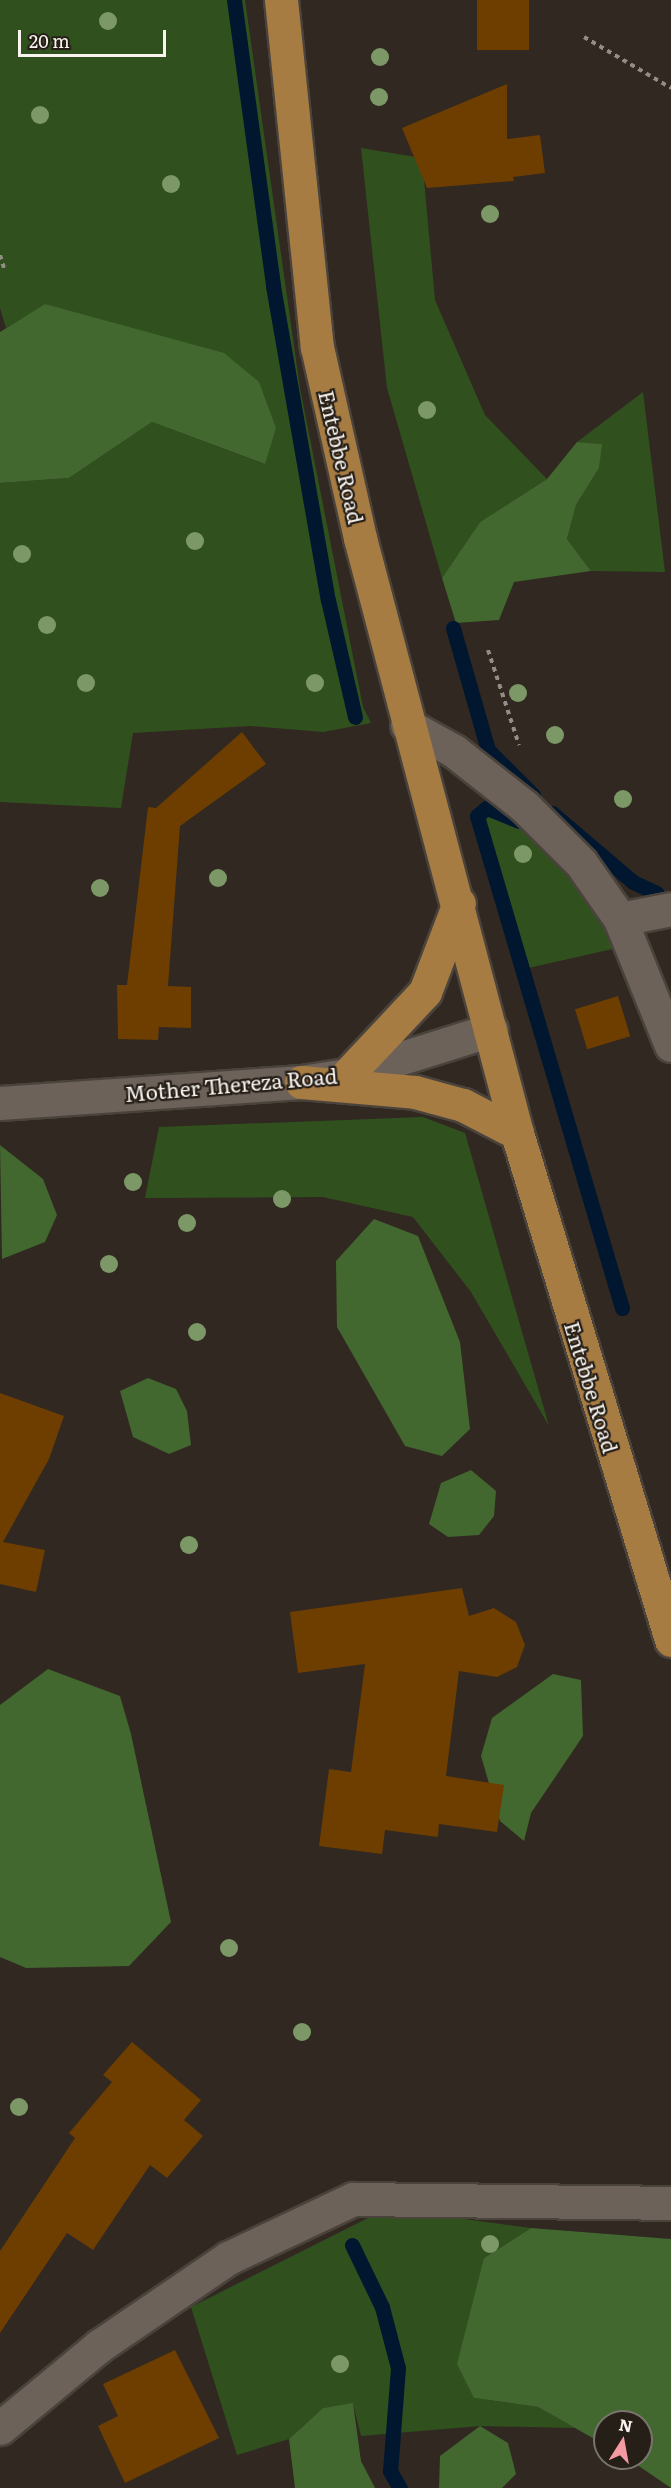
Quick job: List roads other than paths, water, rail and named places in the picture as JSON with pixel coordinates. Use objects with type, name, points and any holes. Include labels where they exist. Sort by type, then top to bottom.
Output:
[{"type":"main road","name":"Entebbe Road","points":[[281,0],[317,347],[407,725],[459,903],[517,1133],[671,1640]]},
{"type":"main road","points":[[347,1075],[425,992],[459,903]]},
{"type":"main road","points":[[302,1082],[415,1092],[463,1105],[517,1133]]},
{"type":"street","points":[[407,725],[454,751],[524,806],[580,863],[620,919],[671,1046]]},
{"type":"street","points":[[620,919],[671,909]]},
{"type":"street","name":"Mother Thereza Road","points":[[0,1103],[302,1082],[347,1075],[491,1030]]},
{"type":"street","points":[[0,2428],[99,2346],[228,2258],[353,2199],[671,2203]]},
{"type":"waterway","points":[[234,0],[273,286],[328,600],[355,717]]},
{"type":"waterway","points":[[453,628],[488,750],[533,795]]},
{"type":"waterway","points":[[519,821],[486,808],[477,816],[622,1308]]},
{"type":"waterway","points":[[552,813],[633,882],[657,893]]},
{"type":"waterway","points":[[352,2245],[382,2307],[398,2368],[390,2471],[400,2488]]}]
